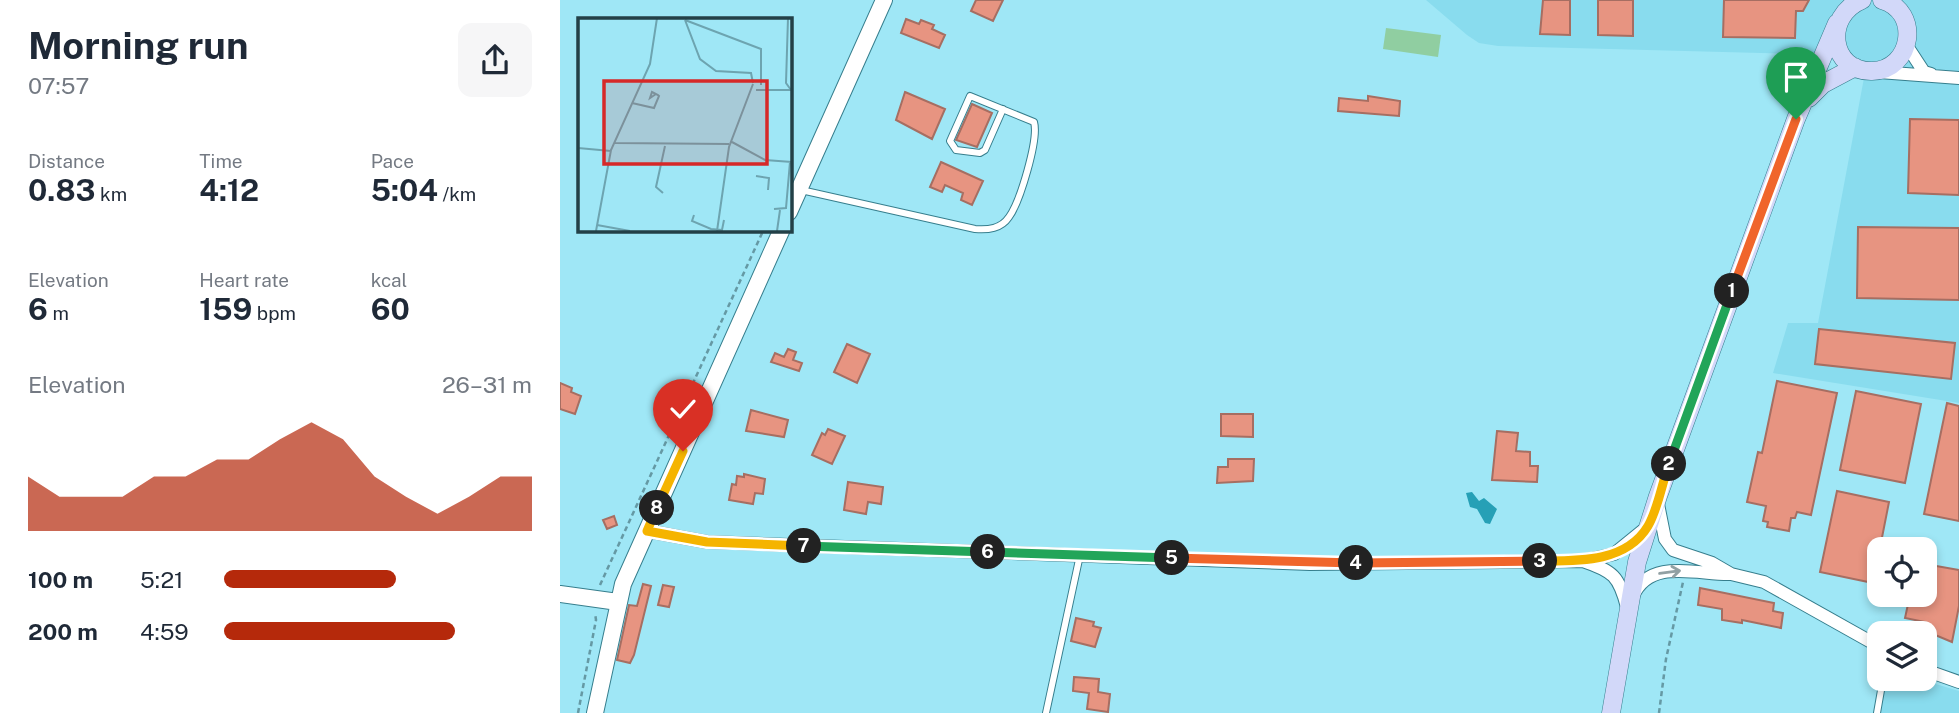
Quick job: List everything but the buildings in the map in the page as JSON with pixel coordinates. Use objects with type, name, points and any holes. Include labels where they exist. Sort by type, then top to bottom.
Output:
[{"type":"main road","points":[[1611,713],[1627,609],[1658,496],[1796,119],[1842,11],[1862,0]]},
{"type":"main road","points":[[1882,0],[1897,8],[1907,37]]},
{"type":"main road","points":[[1796,119],[1807,100],[1823,84],[1863,69],[1888,67],[1903,55],[1907,37],[1908,0]]},
{"type":"main road","points":[[1842,11],[1835,33],[1840,53],[1863,69]]},
{"type":"street","points":[[791,208],[884,0]]},
{"type":"street","points":[[1907,37],[1924,72],[1945,78]]},
{"type":"street","points":[[1863,69],[1959,78]]},
{"type":"street","points":[[595,713],[618,602],[781,231]]},
{"type":"street","points":[[1658,496],[1660,523],[1665,539],[1673,550],[1712,563],[1731,574]]},
{"type":"street","points":[[647,531],[707,542],[1310,564],[1583,561],[1614,554],[1648,526]]},
{"type":"street","points":[[1583,561],[1614,574],[1620,582],[1627,609]]},
{"type":"street","points":[[1627,609],[1635,591],[1645,580],[1671,570],[1731,574],[1764,582],[1867,641]]},
{"type":"street","points":[[560,594],[618,602]]},
{"type":"street","points":[[1937,674],[1959,682]]},
{"type":"lane","points":[[799,190],[991,230],[1010,217],[1037,133],[1034,122],[1003,109],[970,96],[950,141],[956,150],[980,153],[1003,109]]},
{"type":"lane","points":[[1046,713],[1080,555]]},
{"type":"lane","points":[[1877,713],[1881,691]]},
{"type":"path","points":[[596,589],[602,584],[763,231]]},
{"type":"path","points":[[1659,713],[1665,659],[1686,570]]},
{"type":"path","points":[[578,713],[596,620],[588,608]]},
{"type":"shaded area","points":[[1426,0],[1959,0],[1959,403],[1773,373],[1788,323],[1818,323],[1864,78],[1832,55],[1498,46],[1479,43]]},
{"type":"shaded area","points":[[1472,492],[1479,501],[1484,498],[1497,509],[1490,524],[1485,523],[1477,509],[1470,507],[1466,493]]},
{"type":"shaded area","points":[[1937,684],[1959,691],[1959,713],[1874,713],[1878,691],[1937,691]]},
{"type":"green space","points":[[1386,28],[1441,35],[1438,57],[1383,49]]},
{"type":"route","points":[[683,451],[647,531],[677,539],[1310,564],[1583,561],[1614,554],[1648,526],[1796,119]]}]
